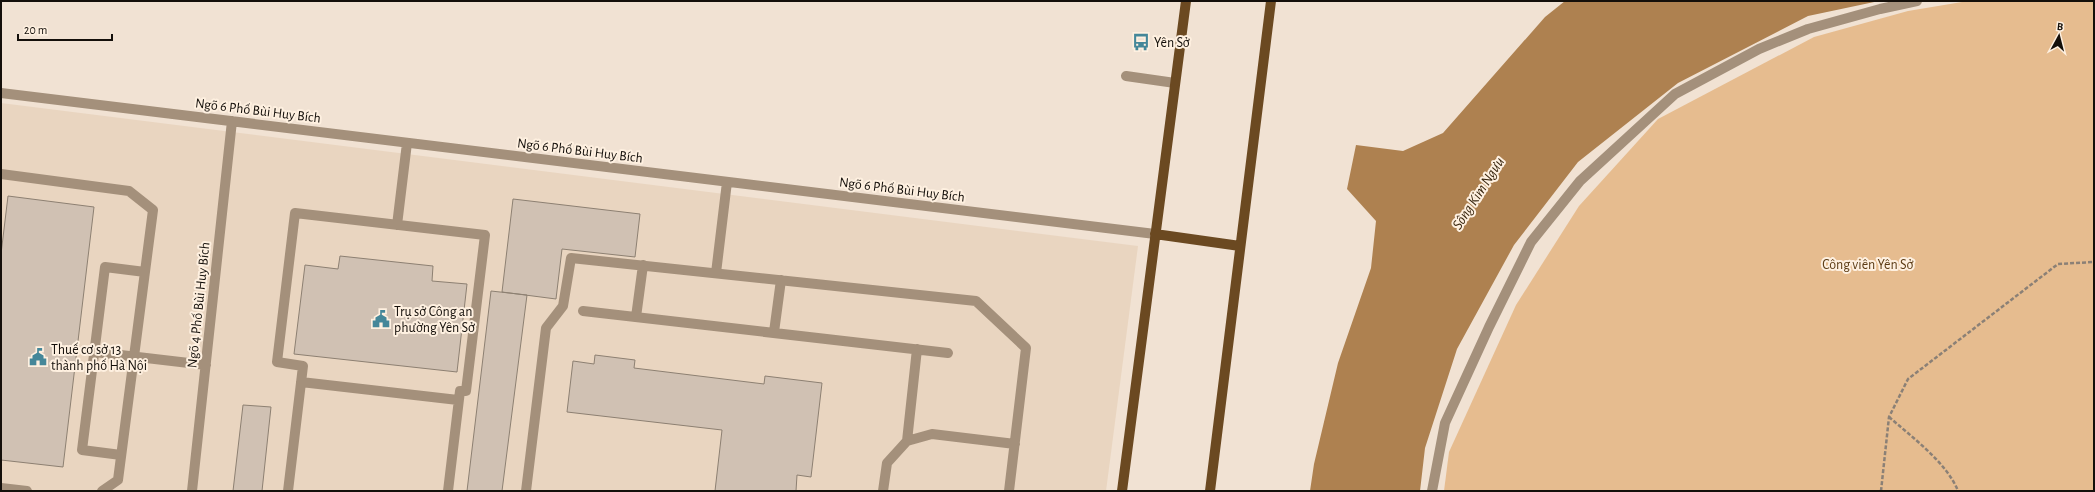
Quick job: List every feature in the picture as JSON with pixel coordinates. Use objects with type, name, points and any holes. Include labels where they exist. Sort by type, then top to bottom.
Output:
[{"type":"main road","points":[[1122,491],[1186,1]]},
{"type":"main road","points":[[1210,491],[1271,1]]},
{"type":"main road","points":[[1155,234],[1240,246]]},
{"type":"street","points":[[1432,491],[1445,423],[1489,327],[1531,242],[1580,181],[1675,94],[1759,49],[1808,29],[1880,9],[1917,1]]},
{"type":"street","points":[[1126,76],[1175,83]]},
{"type":"street","name":"Ngõ 6 Phố Bùi Huy Bích","points":[[1,93],[1155,234]]},
{"type":"street","name":"Ngõ 4 Phố Bùi Huy Bích","points":[[192,491],[232,121]]},
{"type":"street","points":[[396,225],[407,143]]},
{"type":"street","points":[[1,174],[128,191],[153,210],[118,480],[102,491]]},
{"type":"street","points":[[716,273],[727,182]]},
{"type":"street","points":[[288,491],[303,366],[277,362],[295,213],[485,235],[466,392],[460,391],[458,400],[448,491]]},
{"type":"street","points":[[526,491],[546,328],[563,306],[571,258],[976,301],[1026,348],[1009,491]]},
{"type":"street","points":[[636,317],[643,265]]},
{"type":"street","points":[[121,455],[82,450],[105,267],[145,272]]},
{"type":"street","points":[[774,332],[781,280]]},
{"type":"street","points":[[582,311],[948,353]]},
{"type":"street","points":[[907,441],[917,349]]},
{"type":"street","points":[[94,352],[206,365]]},
{"type":"street","points":[[301,382],[458,400]]},
{"type":"street","points":[[883,491],[887,463],[907,441],[932,434],[1015,444]]},
{"type":"street","points":[[1,488],[27,491]]},
{"type":"path","points":[[1880,491],[1890,417],[1908,379],[2058,264],[2094,262]]},
{"type":"path","points":[[1890,417],[1921,445],[1953,478],[1958,491]]},
{"type":"shaded area","points":[[1,103],[1138,246],[1106,491],[1,491]]},
{"type":"green space","name":"Công viên Yên Sở","points":[[1968,1],[2094,1],[2094,491],[1444,491],[1449,452],[1516,305],[1579,206],[1658,119],[1814,37],[1908,11]]},
{"type":"water","name":"Sông Kim Ngưu","points":[[1565,1],[1879,1],[1808,16],[1678,83],[1578,162],[1514,245],[1457,349],[1425,448],[1420,491],[1310,491],[1314,464],[1338,363],[1371,268],[1376,221],[1347,189],[1356,145],[1403,151],[1443,133],[1545,17]]},
{"type":"building","name":"Thuế cơ sở 13 thành phố Hà Nội","points":[[8,196],[94,207],[63,467],[1,460],[1,254]]},
{"type":"building","points":[[513,199],[640,214],[635,257],[562,249],[556,299],[502,292]]},
{"type":"building","name":"Trụ sở Công an phường Yên Sở","points":[[340,256],[433,266],[432,281],[467,284],[457,372],[294,354],[305,265],[338,269]]},
{"type":"building","points":[[491,291],[527,295],[502,491],[467,491]]},
{"type":"building","points":[[595,355],[635,360],[634,368],[764,384],[765,376],[822,383],[811,477],[797,475],[796,491],[715,491],[722,430],[567,412],[573,361],[594,364]]},
{"type":"building","points":[[243,405],[271,407],[262,491],[233,491]]},
{"type":"place","name":"Yên Sở","points":[[1141,42]]},
{"type":"place","name":"Trụ sở Công an phường Yên Sở","points":[[381,319]]},
{"type":"place","name":"Thuế cơ sở 13 thành phố Hà Nội","points":[[38,357]]}]
